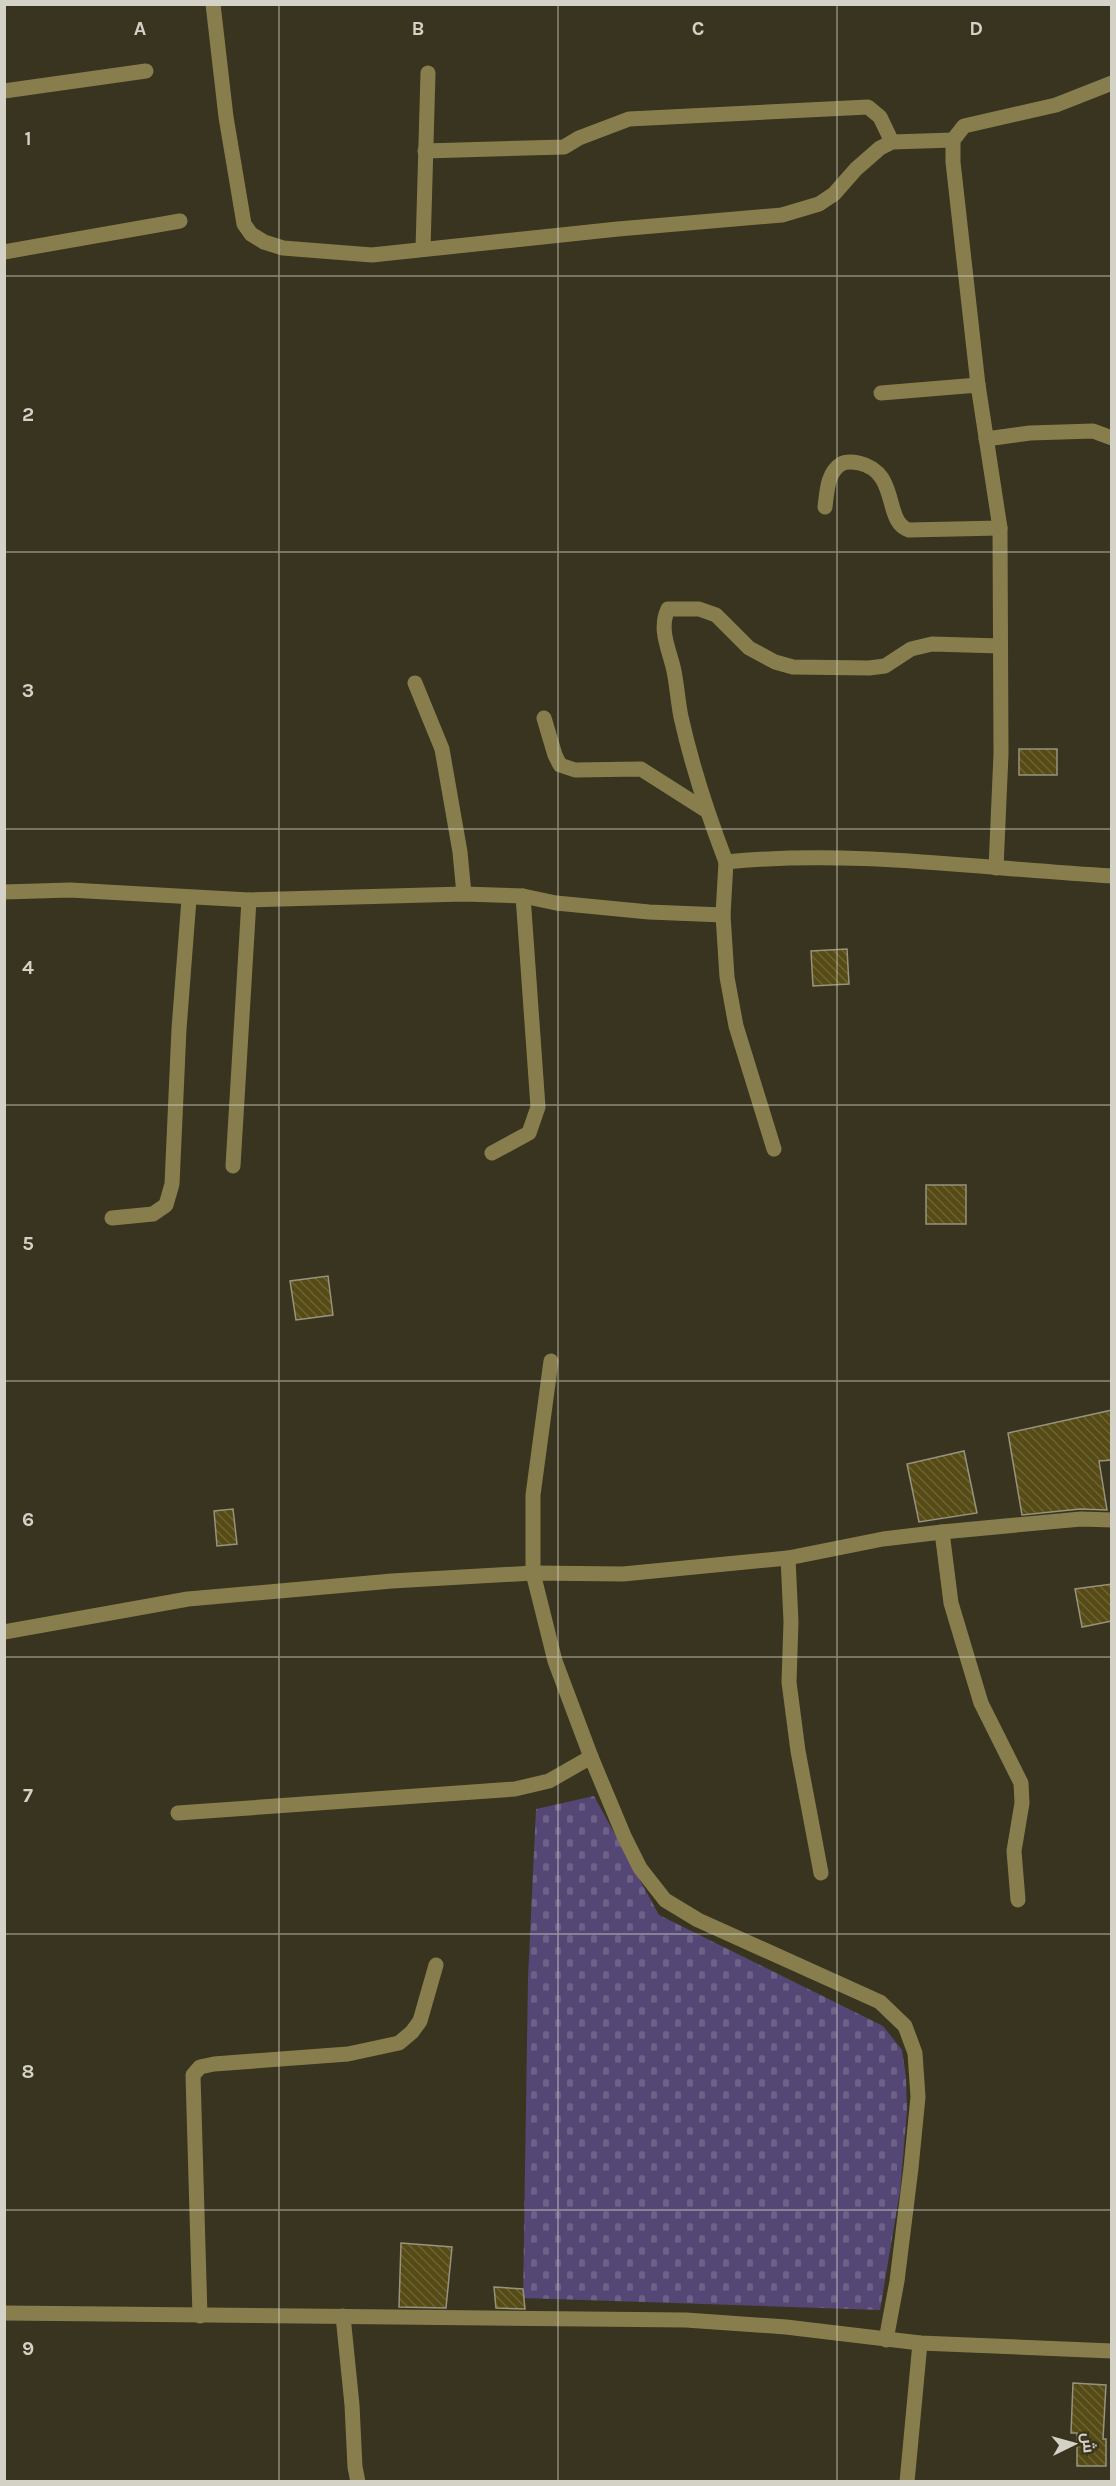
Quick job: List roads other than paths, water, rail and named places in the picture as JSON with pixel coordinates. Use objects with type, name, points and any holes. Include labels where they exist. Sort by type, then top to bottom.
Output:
[{"type":"street","points":[[213,4],[215,36],[244,224],[251,234],[264,242],[284,248],[372,255],[618,229],[782,215],[819,204],[834,194],[856,169],[880,148],[892,142],[953,140]]},
{"type":"street","points":[[4,91],[146,71]]},
{"type":"street","points":[[423,249],[428,73]]},
{"type":"street","points":[[996,868],[1001,754],[1000,528],[978,385],[953,162],[953,140],[964,126],[1056,105],[1112,82]]},
{"type":"street","points":[[425,151],[564,147],[579,138],[628,118],[868,107],[880,117],[892,142]]},
{"type":"street","points":[[4,252],[180,221]]},
{"type":"street","points":[[881,393],[978,385]]},
{"type":"street","points":[[986,439],[1030,433],[1093,431],[1112,438]]},
{"type":"street","points":[[825,507],[829,478],[841,464],[852,461],[876,470],[885,480],[896,520],[902,528],[909,530],[1000,528]]},
{"type":"street","points":[[774,1149],[736,1026],[727,977],[723,915],[726,862],[707,811],[681,716],[675,673],[666,641],[663,618],[668,609],[699,609],[716,615],[749,648],[775,662],[793,668],[885,666],[910,649],[932,644],[999,646]]},
{"type":"street","points":[[415,683],[442,749],[460,852],[464,894]]},
{"type":"street","points":[[544,718],[560,765],[575,770],[640,769],[707,811]]},
{"type":"street","points":[[726,862],[756,859],[865,858],[1112,876]]},
{"type":"street","points":[[4,892],[70,890],[249,900],[464,894],[523,896],[556,903],[637,911],[723,915]]},
{"type":"street","points":[[492,1153],[529,1133],[538,1107],[523,896]]},
{"type":"street","points":[[112,1218],[153,1214],[166,1205],[172,1184],[179,1029],[189,898]]},
{"type":"street","points":[[233,1166],[249,900]]},
{"type":"street","points":[[551,1361],[533,1495],[533,1573],[555,1660],[591,1757],[636,1860],[665,1900],[698,1920],[880,2002],[905,2026],[915,2053],[918,2097],[900,2259],[886,2340]]},
{"type":"street","points":[[4,1632],[188,1599],[392,1581],[533,1573],[623,1574],[788,1558],[883,1539],[942,1532],[1081,1519],[1112,1520]]},
{"type":"street","points":[[942,1532],[951,1604],[981,1703],[1021,1783],[1022,1803],[1014,1851],[1018,1900]]},
{"type":"street","points":[[788,1558],[791,1622],[789,1682],[798,1751],[821,1874]]},
{"type":"street","points":[[178,1813],[531,1787],[549,1781],[591,1757]]},
{"type":"street","points":[[200,2316],[193,2075],[200,2067],[214,2064],[348,2054],[399,2043],[412,2032],[420,2021],[436,1965]]},
{"type":"street","points":[[4,2313],[686,2320],[786,2327],[920,2343],[1112,2351]]},
{"type":"street","points":[[343,2316],[358,2481]]},
{"type":"street","points":[[907,2481],[920,2343]]}]
